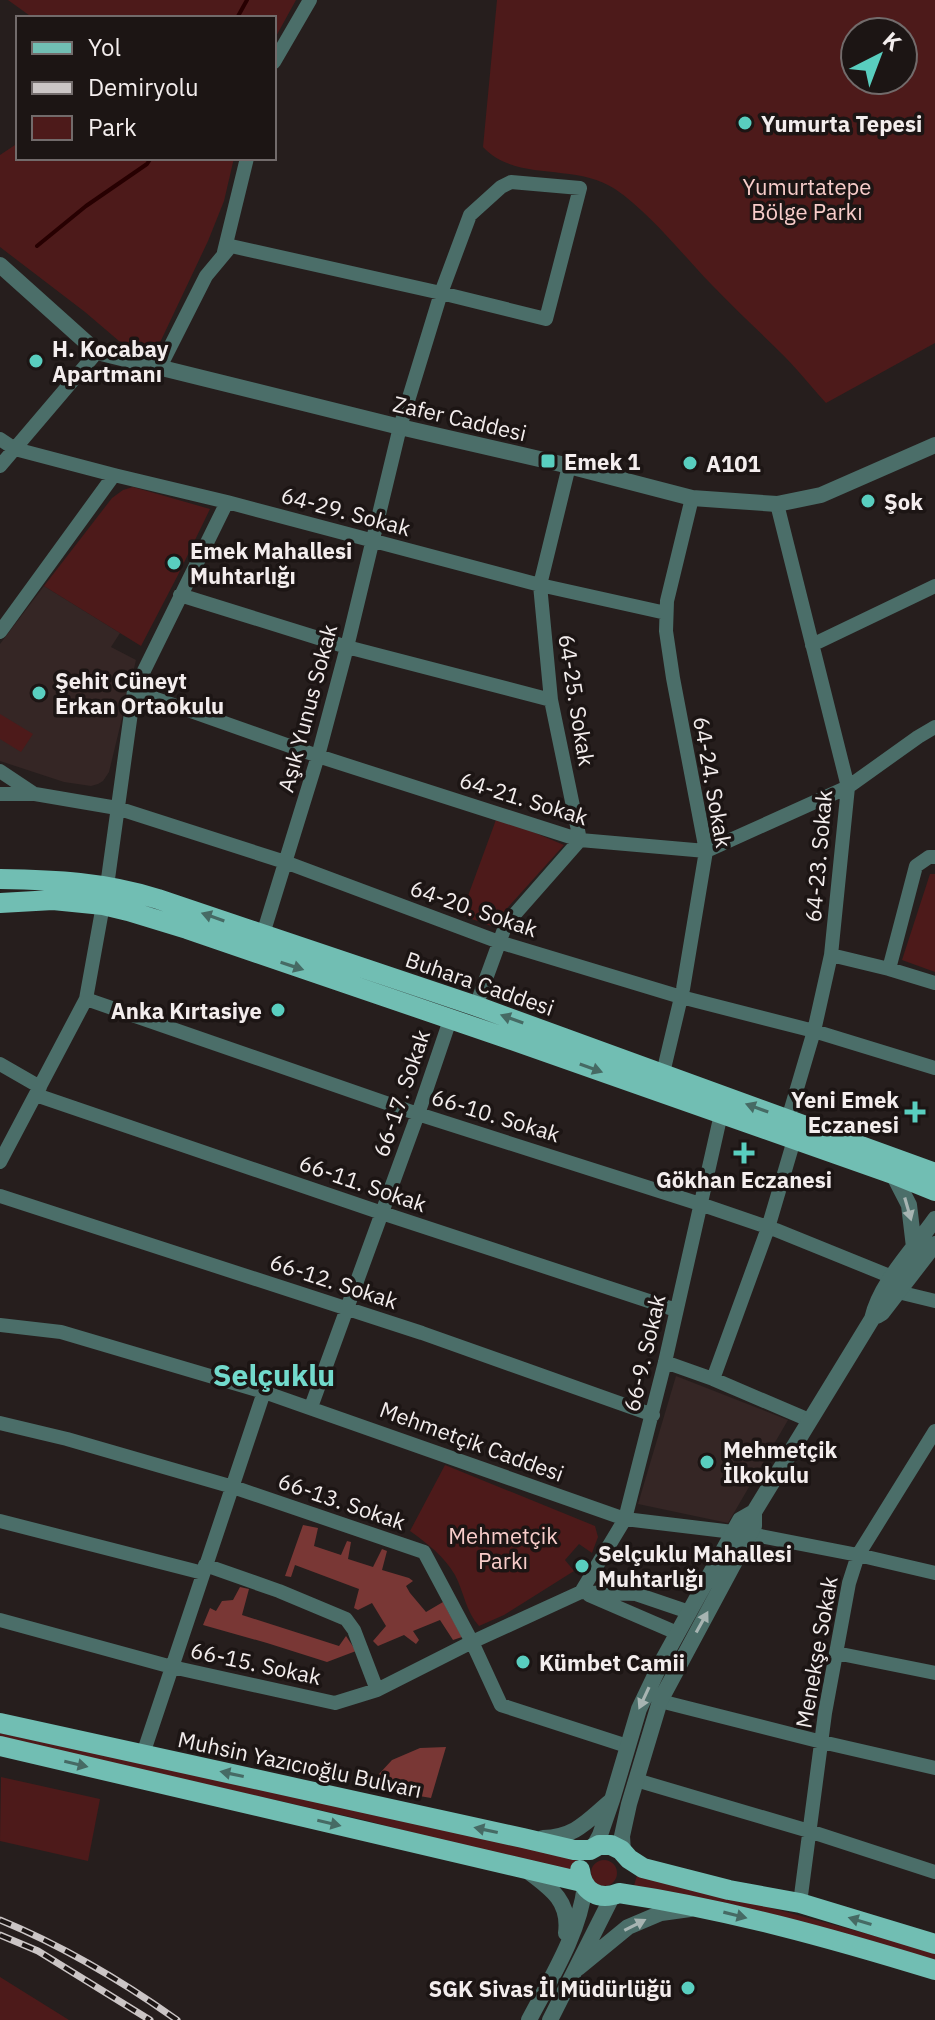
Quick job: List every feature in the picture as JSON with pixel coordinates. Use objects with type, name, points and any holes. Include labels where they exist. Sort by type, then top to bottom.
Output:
[{"type":"main road","name":"Buhara Caddesi","points":[[0,879],[80,882],[187,929],[520,1042],[935,1191]]},
{"type":"main road","name":"Buhara Caddesi","points":[[0,903],[133,891],[476,1006],[935,1173]]},
{"type":"main road","name":"Muhsin Yazıcıoğlu Bulvarı","points":[[0,1723],[562,1848],[592,1849],[611,1845],[643,1868],[729,1890],[800,1903],[935,1944]]},
{"type":"main road","points":[[0,1746],[521,1867],[583,1884],[597,1895],[616,1894],[703,1907],[856,1946],[935,1970]]},
{"type":"main road","points":[[583,1884],[580,1864],[592,1849]]},
{"type":"main road","points":[[616,1894],[624,1889],[630,1878],[631,1869],[626,1856]]},
{"type":"street","points":[[276,59],[310,0]]},
{"type":"street","points":[[160,367],[206,276],[227,249],[247,160]]},
{"type":"street","name":"Aşık Yunus Sokak","points":[[263,934],[318,756],[400,427],[441,293],[470,215],[511,182],[580,188],[546,319],[441,293]]},
{"type":"street","points":[[227,249],[441,293]]},
{"type":"street","name":"Zafer Caddesi","points":[[0,265],[97,352],[692,498],[777,504],[821,495],[935,445]]},
{"type":"street","points":[[0,466],[97,352]]},
{"type":"street","name":"64-29. Sokak","points":[[0,439],[15,449],[114,475],[540,585],[666,613]]},
{"type":"street","name":"64-25. Sokak","points":[[569,466],[540,585],[551,700],[580,840]]},
{"type":"street","points":[[0,632],[114,475]]},
{"type":"street","name":"64-24. Sokak","points":[[663,1073],[681,997],[706,851],[666,631],[667,601],[692,498]]},
{"type":"street","points":[[0,1162],[86,999],[105,895],[134,691],[227,502]]},
{"type":"street","name":"64-23. Sokak","points":[[777,504],[848,787],[831,955],[814,1031],[788,1119]]},
{"type":"street","points":[[812,645],[935,586]]},
{"type":"street","points":[[180,595],[347,647],[551,700]]},
{"type":"street","name":"64-21. Sokak","points":[[134,691],[318,756],[580,840],[706,851],[848,787],[934,729]]},
{"type":"street","points":[[0,771],[35,794]]},
{"type":"street","name":"64-20. Sokak","points":[[0,794],[35,794],[117,808],[285,862],[499,942],[935,1068]]},
{"type":"street","points":[[476,1006],[506,924],[580,840]]},
{"type":"street","points":[[889,969],[916,866],[929,857],[935,857]]},
{"type":"street","points":[[831,955],[935,983]]},
{"type":"street","name":"66-10. Sokak","points":[[86,999],[418,1114],[618,1176],[768,1228],[892,1286],[935,1301]]},
{"type":"street","name":"66-17. Sokak","points":[[311,1407],[450,1020]]},
{"type":"street","name":"66-11. Sokak","points":[[0,1064],[38,1091],[382,1213],[676,1310]]},
{"type":"street","name":"66-9. Sokak","points":[[581,1592],[625,1519],[653,1415],[721,1114]]},
{"type":"street","points":[[713,1379],[768,1228],[794,1140]]},
{"type":"street","points":[[893,1174],[909,1205],[914,1247]]},
{"type":"street","name":"66-12. Sokak","points":[[0,1196],[347,1308],[653,1415]]},
{"type":"street","points":[[626,1856],[622,1836],[660,1701],[742,1533],[740,1520],[754,1512],[872,1319],[882,1313],[892,1286],[914,1247],[935,1219]]},
{"type":"street","points":[[892,1286],[935,1244]]},
{"type":"street","name":"Mehmetçik Caddesi","points":[[0,1325],[61,1332],[264,1392],[625,1519],[742,1533],[935,1573]]},
{"type":"street","points":[[665,1362],[809,1420]]},
{"type":"street","points":[[143,1754],[264,1392]]},
{"type":"street","name":"66-13. Sokak","points":[[0,1423],[233,1487],[424,1552],[472,1642],[501,1705],[627,1746]]},
{"type":"street","name":"Menekşe Sokak","points":[[800,1903],[822,1742],[849,1583],[858,1555],[935,1431]]},
{"type":"street","points":[[0,1521],[204,1569],[279,1591],[346,1619],[354,1630],[377,1690]]},
{"type":"street","points":[[592,1849],[612,1800],[639,1709],[689,1612],[742,1533]]},
{"type":"street","points":[[581,1592],[636,1594],[689,1612]]},
{"type":"street","points":[[581,1592],[677,1633]]},
{"type":"street","name":"66-15. Sokak","points":[[0,1620],[172,1667],[335,1703],[377,1690],[581,1592]]},
{"type":"street","points":[[836,1653],[935,1673]]},
{"type":"street","points":[[660,1701],[935,1768]]},
{"type":"street","points":[[636,1780],[935,1872]]},
{"type":"street","points":[[523,1838],[564,1836],[579,1829],[612,1800]]},
{"type":"street","points":[[521,1867],[555,1893],[566,1912],[562,1960]]},
{"type":"street","points":[[529,2020],[562,1960],[578,1915],[583,1884]]},
{"type":"street","points":[[550,2020],[616,1894]]},
{"type":"street","points":[[578,1968],[620,1932],[638,1922],[661,1913],[703,1907]]},
{"type":"shaded area","name":"Şehit Cüneyt Erkan Ortaokulu","points":[[44,586],[120,633],[111,647],[136,660],[109,772],[103,781],[91,786],[64,782],[0,761],[0,644]]},
{"type":"shaded area","name":"Mehmetçik İlkokulu","points":[[676,1376],[788,1420],[728,1523],[638,1504]]},
{"type":"shaded area","points":[[303,1525],[318,1528],[314,1546],[341,1555],[347,1541],[351,1542],[348,1559],[373,1567],[382,1549],[387,1551],[382,1570],[413,1581],[406,1586],[426,1612],[443,1602],[462,1637],[453,1640],[440,1620],[413,1631],[419,1640],[416,1644],[404,1635],[378,1646],[373,1641],[386,1626],[372,1603],[358,1610],[354,1608],[359,1589],[295,1565],[291,1577],[285,1576]]},
{"type":"shaded area","points":[[240,1587],[249,1589],[242,1615],[339,1646],[346,1636],[356,1651],[327,1662],[203,1625],[210,1608],[216,1611],[222,1601],[233,1600]]},
{"type":"shaded area","points":[[446,1747],[431,1798],[367,1787],[392,1760],[420,1748]]},
{"type":"green space","points":[[8,0],[296,0],[276,36],[276,16],[30,16]]},
{"type":"green space","name":"Yumurtatepe Bölge Parkı","points":[[497,0],[935,0],[935,343],[826,403],[785,357],[628,198],[599,181],[529,169],[497,158],[483,147]]},
{"type":"green space","points":[[16,144],[16,160],[234,160],[224,201],[208,241],[156,351],[119,341],[0,247],[0,155]]},
{"type":"green space","points":[[133,487],[210,509],[141,646],[44,586],[112,498]]},
{"type":"green space","points":[[0,714],[33,734],[21,752],[0,739]]},
{"type":"green space","points":[[497,817],[564,845],[491,926],[461,915]]},
{"type":"green space","points":[[930,874],[935,874],[935,972],[902,960]]},
{"type":"green space","name":"Mehmetçik Parkı","points":[[445,1465],[595,1526],[598,1537],[592,1553],[579,1544],[565,1560],[574,1571],[504,1615],[479,1626],[471,1615],[451,1568],[410,1531]]},
{"type":"green space","points":[[0,1733],[578,1856],[573,1874],[364,1820],[0,1738]]},
{"type":"green space","points":[[1,1777],[100,1799],[88,1861],[0,1841]]},
{"type":"green space","points":[[604,1860],[613,1864],[617,1873],[613,1882],[604,1886],[595,1882],[591,1873],[595,1864]]},
{"type":"green space","points":[[638,1872],[935,1952],[935,1961],[633,1889]]},
{"type":"green space","points":[[0,1977],[69,2020],[0,2020]]},
{"type":"waterway","points":[[238,16],[247,0]]},
{"type":"waterway","points":[[37,246],[150,160]]},
{"type":"railway","points":[[0,1920],[92,1965],[177,2020]]},
{"type":"railway","points":[[0,1935],[38,1951],[150,2020]]},
{"type":"place","name":"Yumurta Tepesi","points":[[745,123]]},
{"type":"place","name":"H. Kocabay Apartmanı","points":[[36,361]]},
{"type":"place","name":"Emek 1","points":[[548,461]]},
{"type":"place","name":"A101","points":[[690,463]]},
{"type":"place","name":"Şok","points":[[868,501]]},
{"type":"place","name":"Emek Mahallesi Muhtarlığı","points":[[174,563]]},
{"type":"place","name":"Şehit Cüneyt Erkan Ortaokulu","points":[[39,693]]},
{"type":"place","name":"Anka Kırtasiye","points":[[278,1010]]},
{"type":"place","name":"Yeni Emek Eczanesi","points":[[915,1112]]},
{"type":"place","name":"Gökhan Eczanesi","points":[[744,1153]]},
{"type":"place","name":"Mehmetçik İlkokulu","points":[[707,1462]]},
{"type":"place","name":"Selçuklu Mahallesi Muhtarlığı","points":[[582,1566]]},
{"type":"place","name":"Kümbet Camii","points":[[523,1662]]},
{"type":"place","name":"SGK Sivas İl Müdürlüğü","points":[[688,1988]]},
{"type":"district","name":"Selçuklu","points":[[274,1374]]}]
